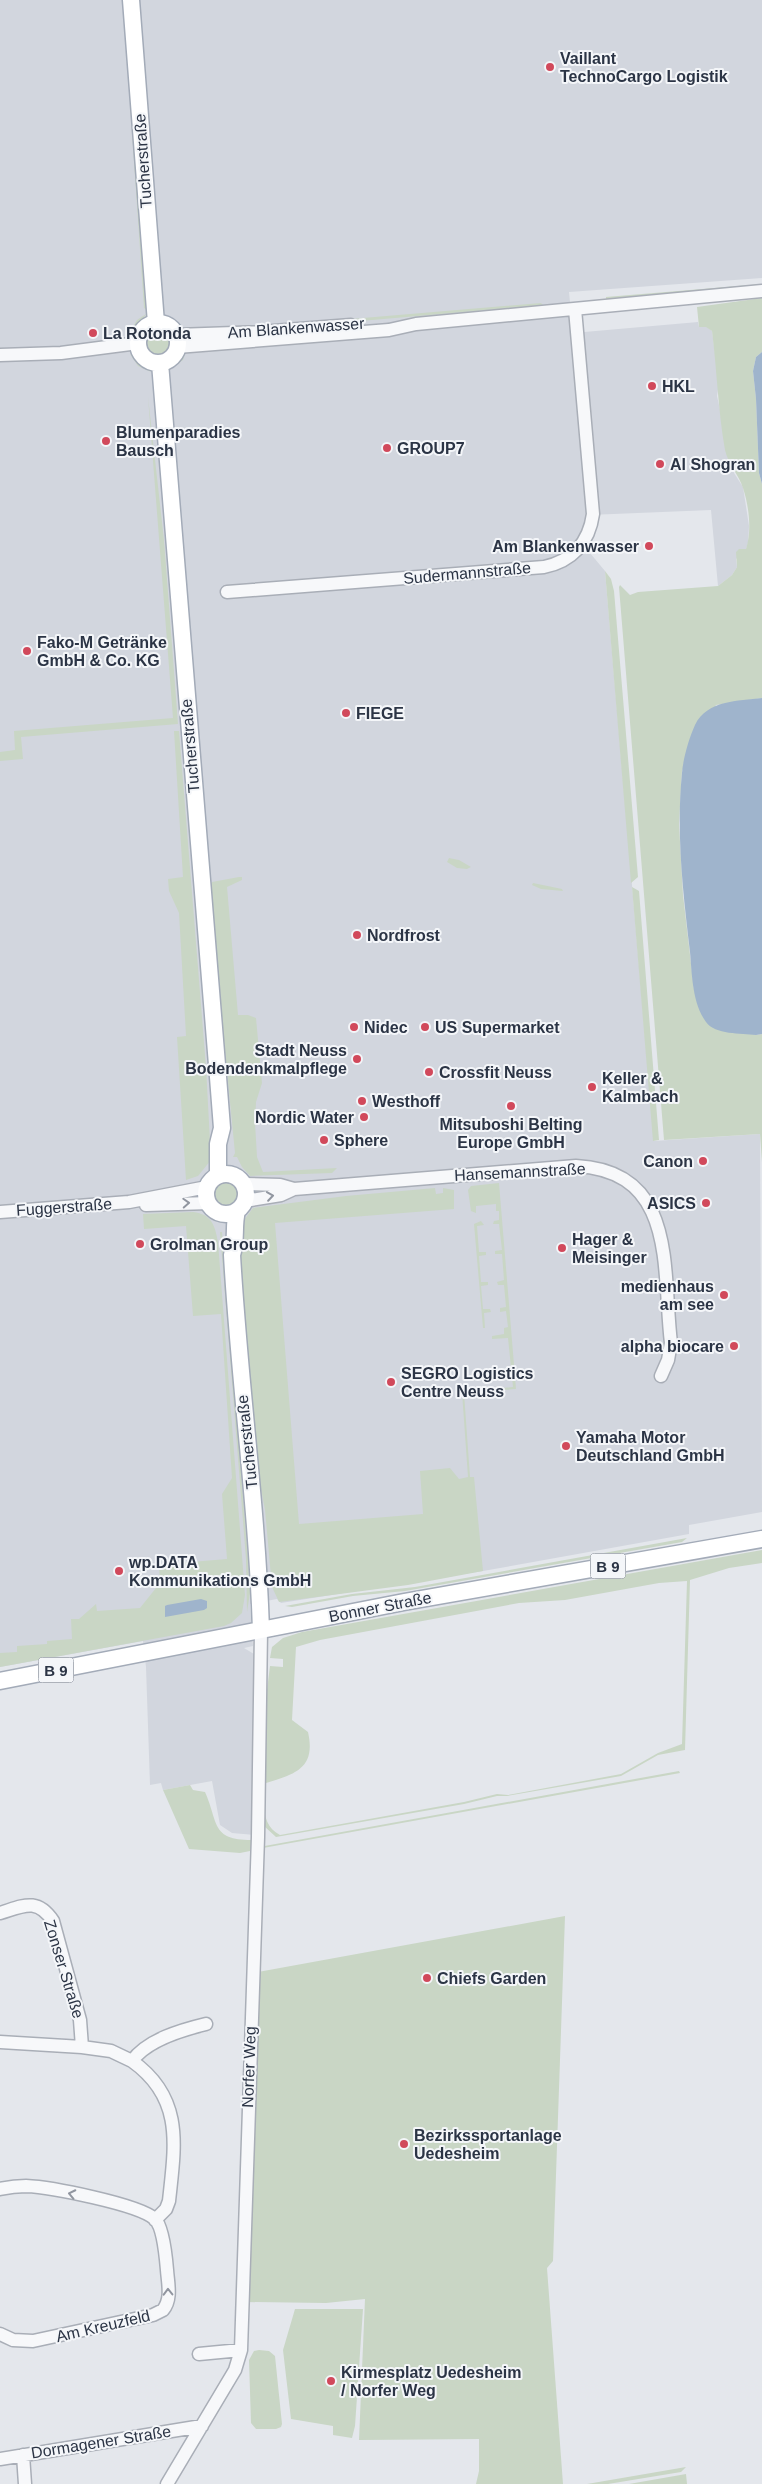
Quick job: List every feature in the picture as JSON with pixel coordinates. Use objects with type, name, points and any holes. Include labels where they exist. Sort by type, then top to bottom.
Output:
[{"type":"main road","name":"Tucherstraße","points":[[131,0],[156,323]]},
{"type":"main road","points":[[156,323],[169,326],[177,341],[171,358],[160,363],[143,356],[138,344],[143,330],[156,323]]},
{"type":"main road","name":"Tucherstraße","points":[[160,363],[222,1128],[218,1144],[226,1194],[226,1244],[232,1255],[237,1338],[254,1509],[261,1630]]},
{"type":"main road","name":"Bonner Straße","points":[[0,1680],[261,1630],[762,1539]]},
{"type":"street","name":"Am Blankenwasser","points":[[177,341],[389,330],[416,324],[762,291]]},
{"type":"street","name":"Sudermannstraße","points":[[227,592],[544,567],[556,564],[575,553],[588,534],[593,514],[576,310]]},
{"type":"street","points":[[0,356],[61,353],[138,344]]},
{"type":"street","name":"Hansemannstraße","points":[[226,1194],[281,1195],[294,1189],[566,1166],[593,1168],[616,1175],[644,1197],[660,1229],[671,1343],[668,1360],[661,1376]]},
{"type":"street","name":"Fuggerstraße","points":[[0,1212],[226,1194]]},
{"type":"street","name":"Norfer Weg","points":[[167,2484],[238,2366],[241,2350],[258,1837],[261,1630]]},
{"type":"street","name":"Zonser Straße","points":[[0,1913],[34,1905],[44,1910],[53,1921],[80,2020],[82,2047]]},
{"type":"street","points":[[132,2061],[141,2052],[163,2039],[188,2028],[206,2024]]},
{"type":"street","points":[[0,2042],[82,2047],[111,2051],[132,2061],[154,2081],[164,2095],[172,2117],[175,2139],[169,2201],[166,2209],[155,2220],[129,2208],[45,2188],[21,2186],[0,2189]]},
{"type":"street","name":"Am Kreuzfeld","points":[[0,2334],[13,2340],[33,2341],[161,2312],[167,2304],[169,2296],[160,2227],[155,2220]]},
{"type":"street","points":[[199,2354],[241,2350]]},
{"type":"street","name":"Dormagener Straße","points":[[0,2459],[202,2426]]},
{"type":"street","points":[[23,2455],[24,2484]]},
{"type":"shaded area","points":[[0,0],[762,0],[762,278],[569,292],[573,333],[698,322],[699,327],[706,326],[712,331],[719,383],[717,396],[734,473],[743,487],[749,526],[748,543],[746,549],[736,559],[737,567],[732,575],[718,586],[711,510],[589,515],[580,541],[605,571],[654,1141],[760,1134],[762,1512],[689,1525],[689,1534],[483,1571],[281,1603],[277,1599],[250,1604],[253,1646],[244,1648],[254,1654],[258,1719],[253,1725],[252,1734],[258,1739],[255,1835],[232,1833],[220,1825],[212,1781],[163,1790],[161,1783],[150,1785],[146,1667],[143,1641],[0,1667]]},
{"type":"green space","points":[[123,0],[125,0],[147,310],[144,308]]},
{"type":"green space","points":[[762,284],[762,287],[606,300],[606,297]]},
{"type":"green space","points":[[762,298],[762,352],[756,357],[753,371],[759,473],[762,484],[762,698],[716,705],[682,771],[679,824],[683,895],[694,989],[701,1011],[756,1035],[762,1034],[762,1162],[760,1134],[664,1140],[619,587],[620,585],[630,595],[638,592],[718,586],[732,575],[737,567],[736,552],[739,549],[746,549],[749,527],[747,503],[741,483],[725,450],[712,331],[706,327],[699,327],[697,307]]},
{"type":"green space","points":[[541,303],[543,305],[257,330],[257,327]]},
{"type":"green space","points":[[146,314],[138,328],[128,335],[137,320]]},
{"type":"green space","points":[[158,329],[168,333],[172,343],[168,353],[158,357],[148,353],[144,343],[148,333]]},
{"type":"green space","points":[[187,349],[183,360],[169,370],[173,362]]},
{"type":"green space","points":[[130,354],[141,361],[151,372],[138,366]]},
{"type":"green space","points":[[148,397],[164,540],[178,724],[21,737],[23,759],[0,761],[0,752],[15,750],[14,731],[173,718]]},
{"type":"green space","points":[[605,571],[611,579],[614,591],[638,877],[631,883]]},
{"type":"green space","points":[[174,731],[179,731],[206,1067],[211,1160],[198,1176],[186,1180],[177,1037],[186,1036],[179,913],[169,891],[168,879],[183,877]]},
{"type":"green space","points":[[449,858],[459,860],[471,867],[467,869],[457,868],[447,862]]},
{"type":"green space","points":[[242,877],[242,880],[227,887],[238,1015],[248,1015],[256,1018],[262,1083],[256,1102],[257,1157],[263,1172],[337,1168],[332,1173],[250,1176],[242,1167],[237,1157],[233,1157],[235,1153],[209,888],[212,882]]},
{"type":"green space","points":[[533,883],[562,889],[563,891],[541,889],[532,885]]},
{"type":"green space","points":[[632,887],[639,891],[659,1140],[653,1141]]},
{"type":"green space","points":[[227,1181],[237,1184],[240,1194],[237,1204],[227,1207],[217,1204],[214,1194],[217,1184]]},
{"type":"green space","points":[[499,1183],[516,1389],[464,1393],[470,1477],[474,1477],[483,1571],[408,1585],[279,1602],[272,1587],[265,1510],[256,1463],[238,1230],[242,1229],[244,1220],[253,1208],[346,1196],[435,1188],[436,1194],[443,1193],[443,1188],[454,1190],[454,1209],[275,1223],[299,1524],[423,1514],[420,1471],[450,1468],[459,1479],[468,1477],[462,1392],[513,1387],[508,1338],[492,1339],[492,1336],[504,1334],[504,1328],[508,1327],[506,1311],[500,1312],[500,1308],[506,1307],[504,1285],[498,1285],[497,1282],[504,1280],[502,1254],[495,1254],[495,1251],[502,1250],[499,1224],[493,1224],[494,1221],[499,1220],[499,1211],[496,1211],[496,1204],[476,1206],[476,1213],[471,1211],[468,1190],[471,1186]]},
{"type":"green space","points":[[193,1212],[204,1215],[212,1222],[218,1242],[245,1595],[242,1613],[231,1623],[224,1626],[0,1667],[0,1653],[17,1652],[17,1646],[47,1644],[47,1641],[72,1639],[71,1619],[79,1619],[96,1604],[97,1611],[140,1608],[160,1583],[159,1566],[155,1565],[227,1559],[222,1494],[232,1478],[221,1314],[193,1316],[186,1226],[144,1229],[143,1214]]},
{"type":"green space","points":[[481,1221],[484,1225],[477,1226],[479,1252],[486,1252],[486,1255],[479,1256],[481,1282],[488,1282],[488,1285],[481,1286],[483,1309],[490,1309],[491,1312],[484,1313],[485,1328],[483,1328],[474,1224]]},
{"type":"green space","points":[[220,1232],[222,1232],[248,1559],[250,1593],[247,1612],[246,1559]]},
{"type":"green space","points":[[687,1538],[682,1542],[405,1591],[353,1596],[292,1607],[285,1606],[352,1594],[415,1587]]},
{"type":"green space","points":[[762,1550],[762,1563],[729,1568],[690,1580],[685,1750],[658,1755],[621,1776],[507,1796],[497,1796],[464,1804],[276,1837],[264,1826],[264,1806],[269,1825],[280,1835],[464,1802],[497,1794],[508,1795],[621,1774],[658,1753],[682,1744],[687,1581],[659,1583],[565,1600],[519,1603],[320,1640],[296,1647],[292,1720],[308,1732],[309,1754],[301,1768],[266,1783],[264,1803],[266,1698],[270,1666],[283,1667],[283,1659],[270,1658],[272,1647],[283,1638],[302,1632]]},
{"type":"green space","name":"Bezirkssportanlage Uedesheim","points":[[679,1771],[680,1773],[263,1848],[258,1972],[565,1916],[553,2261],[547,2268],[563,2484],[476,2484],[479,2471],[479,2439],[359,2440],[365,2299],[326,2303],[246,2302],[259,1847]]},
{"type":"green space","points":[[190,1785],[193,1790],[205,1792],[218,1828],[223,1833],[230,1837],[255,1840],[250,1851],[240,1853],[189,1849],[163,1790]]},
{"type":"green space","points":[[295,2309],[363,2309],[355,2426],[352,2438],[333,2435],[333,2426],[291,2419],[283,2350]]},
{"type":"green space","points":[[254,2351],[269,2351],[275,2356],[282,2424],[281,2427],[276,2429],[256,2429],[251,2423],[249,2360]]},
{"type":"green space","points":[[686,2467],[681,2472],[608,2484],[587,2484]]},
{"type":"green space","points":[[686,2474],[687,2484],[629,2484]]},
{"type":"water","points":[[762,352],[762,484],[759,473],[753,371],[756,357]]},
{"type":"water","points":[[762,698],[762,1034],[756,1035],[729,1033],[710,1026],[701,1014],[695,997],[681,862],[680,795],[687,749],[695,725],[700,717],[715,706],[724,703]]},
{"type":"water","points":[[201,1599],[207,1601],[207,1608],[204,1610],[165,1617],[165,1606],[167,1605]]},
{"type":"place","name":"Vaillant TechnoCargo Logistik","points":[[550,67]]},
{"type":"place","name":"La Rotonda","points":[[93,333]]},
{"type":"place","name":"HKL","points":[[652,386]]},
{"type":"place","name":"Blumenparadies Bausch","points":[[106,441]]},
{"type":"place","name":"GROUP7","points":[[387,448]]},
{"type":"place","name":"Al Shogran","points":[[660,464]]},
{"type":"place","name":"Am Blankenwasser","points":[[649,546]]},
{"type":"place","name":"Fako-M Getränke GmbH & Co. KG","points":[[27,651]]},
{"type":"place","name":"FIEGE","points":[[346,713]]},
{"type":"place","name":"Nordfrost","points":[[357,935]]},
{"type":"place","name":"Nidec","points":[[354,1027]]},
{"type":"place","name":"US Supermarket","points":[[425,1027]]},
{"type":"place","name":"Stadt Neuss Bodendenkmalpflege","points":[[357,1059]]},
{"type":"place","name":"Crossfit Neuss","points":[[429,1072]]},
{"type":"place","name":"Keller & Kalmbach","points":[[592,1087]]},
{"type":"place","name":"Westhoff","points":[[362,1101]]},
{"type":"place","name":"Mitsuboshi Belting Europe GmbH","points":[[511,1106]]},
{"type":"place","name":"Nordic Water","points":[[364,1117]]},
{"type":"place","name":"Sphere","points":[[324,1140]]},
{"type":"place","name":"Canon","points":[[703,1161]]},
{"type":"place","name":"ASICS","points":[[706,1203]]},
{"type":"place","name":"Grolman Group","points":[[140,1244]]},
{"type":"place","name":"Hager & Meisinger","points":[[562,1248]]},
{"type":"place","name":"medienhaus am see","points":[[724,1295]]},
{"type":"place","name":"alpha biocare","points":[[734,1346]]},
{"type":"place","name":"SEGRO Logistics Centre Neuss","points":[[391,1382]]},
{"type":"place","name":"Yamaha Motor Deutschland GmbH","points":[[566,1446]]},
{"type":"place","name":"wp.DATA Kommunikations GmbH","points":[[119,1571]]},
{"type":"place","name":"Chiefs Garden","points":[[427,1978]]},
{"type":"place","name":"Bezirkssportanlage Uedesheim","points":[[404,2144]]},
{"type":"place","name":"Kirmesplatz Uedesheim / Norfer Weg","points":[[331,2381]]}]
